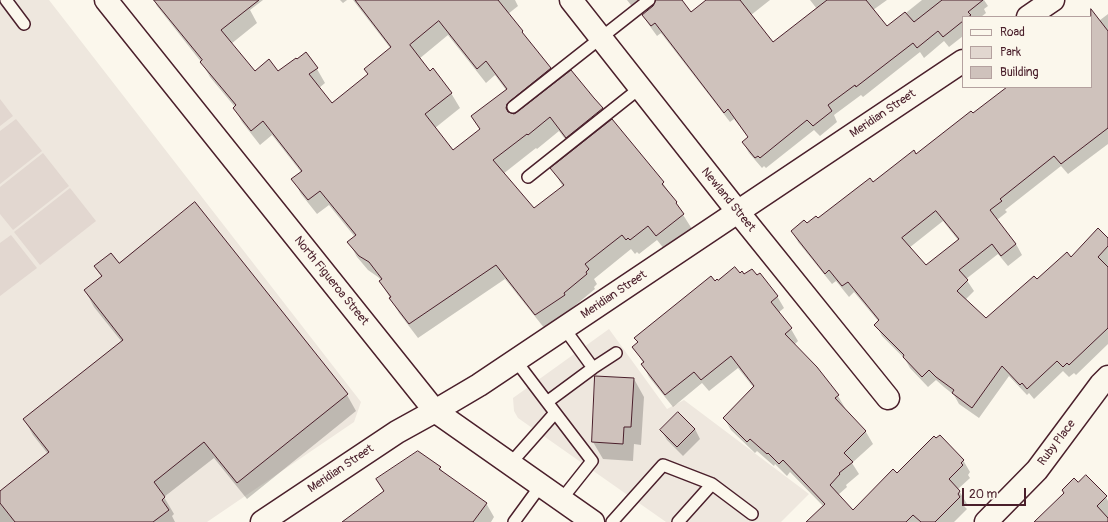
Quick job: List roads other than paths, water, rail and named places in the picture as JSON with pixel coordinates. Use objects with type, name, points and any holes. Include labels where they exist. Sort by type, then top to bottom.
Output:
[{"type":"street","name":"North Figueroa Street","points":[[106,0],[436,411],[593,522]]},
{"type":"street","points":[[1029,16],[1048,1]]},
{"type":"street","name":"Newland Street","points":[[577,2],[600,37],[640,88],[888,398]]},
{"type":"street","name":"Meridian Street","points":[[262,522],[396,432],[436,411],[516,361],[962,61]]},
{"type":"street","name":"Ruby Place","points":[[986,522],[1037,470],[1101,384],[1108,377]]},
{"type":"lane","points":[[6,0],[24,24]]},
{"type":"lane","points":[[513,106],[649,0]]},
{"type":"lane","points":[[528,176],[640,88]]},
{"type":"lane","points":[[564,328],[592,368]]},
{"type":"lane","points":[[547,402],[592,368],[616,353]]},
{"type":"lane","points":[[516,361],[592,461],[561,500]]},
{"type":"lane","points":[[510,464],[555,413]]},
{"type":"lane","points":[[612,522],[663,466],[712,484],[752,514]]},
{"type":"lane","points":[[678,522],[712,484]]},
{"type":"lane","points":[[514,522],[541,485]]}]
